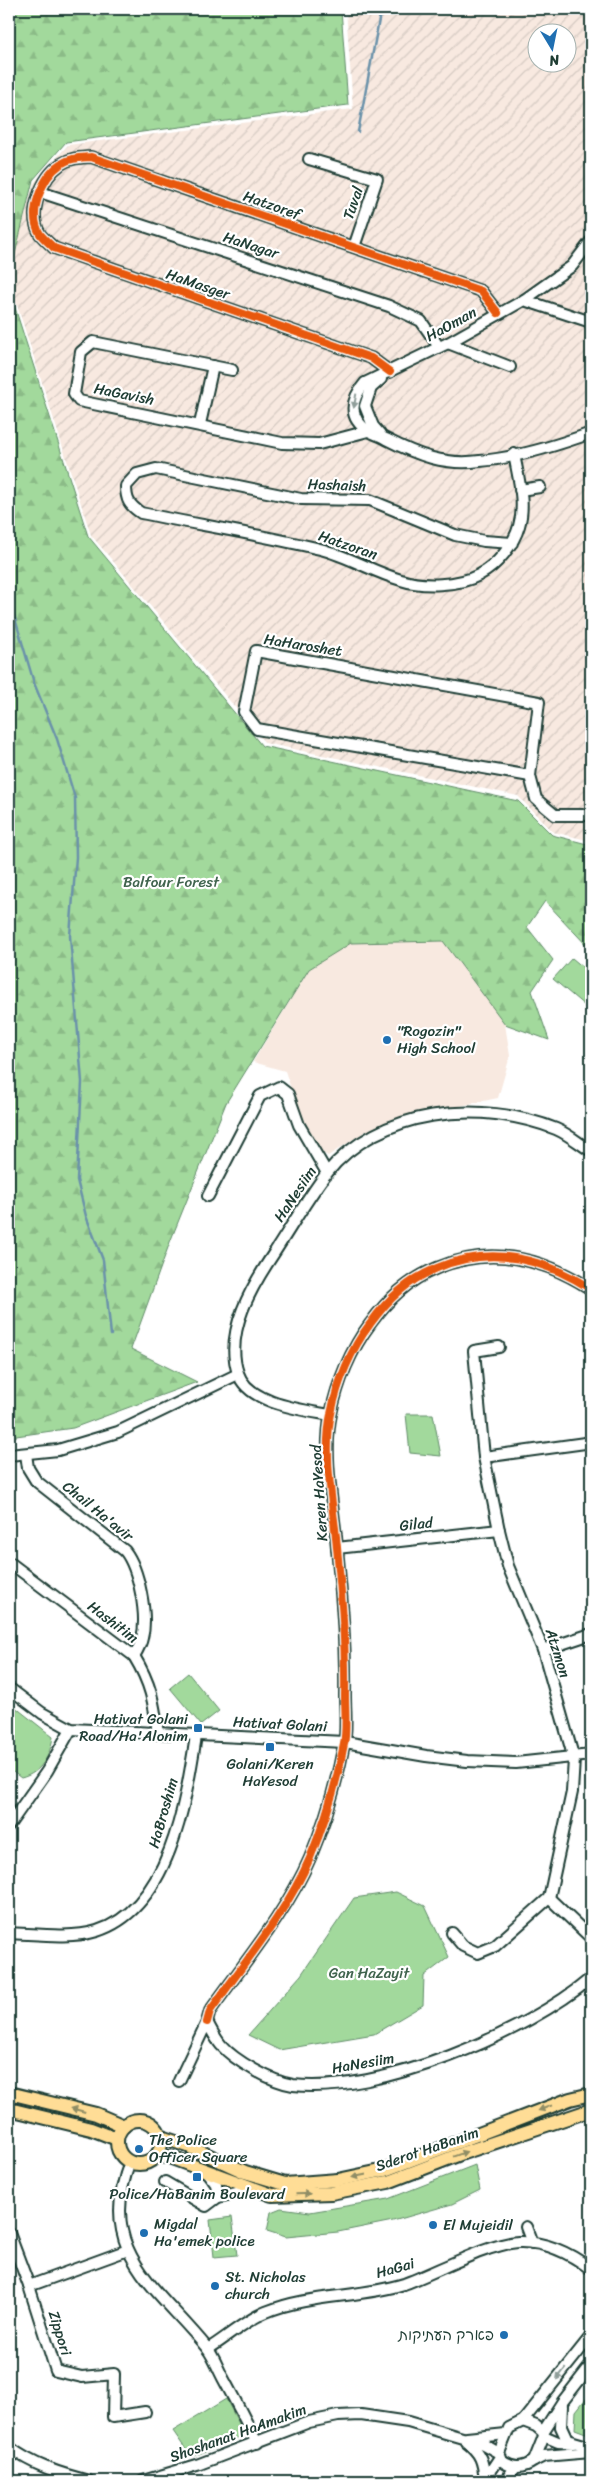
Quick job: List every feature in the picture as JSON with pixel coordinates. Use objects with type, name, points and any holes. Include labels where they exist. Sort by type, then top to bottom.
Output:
[{"type":"main road","points":[[9,2093],[96,2114],[124,2126]]},
{"type":"main road","name":"Sderot HaBanim","points":[[161,2137],[188,2146],[245,2172],[285,2184],[338,2180],[385,2170],[570,2099],[591,2094]]},
{"type":"main road","points":[[9,2109],[91,2129],[117,2139]]},
{"type":"main road","name":"Sderot HaBanim","points":[[156,2156],[169,2157],[272,2194],[331,2193],[388,2182],[463,2153],[591,2110]]},
{"type":"main road","points":[[135,2120],[154,2125],[161,2137],[162,2144],[156,2156],[144,2163],[130,2162],[122,2155],[117,2139],[124,2126],[135,2120]]},
{"type":"street","name":"Hatzoref","points":[[40,192],[50,174],[60,165],[73,158],[90,157],[481,291],[498,313]]},
{"type":"street","name":"Tuval","points":[[309,159],[377,179],[354,247]]},
{"type":"street","name":"HaNagar","points":[[40,192],[389,306],[421,321],[444,345]]},
{"type":"street","name":"HaMasger","points":[[40,192],[35,208],[36,223],[40,234],[54,248],[371,358],[390,372]]},
{"type":"street","name":"HaOman","points":[[390,372],[444,345],[524,300],[572,266],[591,241]]},
{"type":"street","points":[[524,300],[591,322]]},
{"type":"street","name":"HaGavish","points":[[232,370],[93,342],[82,352],[74,394],[79,401],[200,424],[282,443],[319,444],[368,431]]},
{"type":"street","points":[[444,345],[510,367]]},
{"type":"street","points":[[200,424],[213,366]]},
{"type":"street","points":[[390,372],[365,383],[356,393],[353,402],[354,412],[368,431],[415,454],[448,463],[481,462],[591,435]]},
{"type":"street","points":[[383,437],[373,426],[365,406],[371,388],[390,372]]},
{"type":"street","name":"Hatzoran","points":[[156,469],[137,474],[126,486],[126,496],[130,506],[141,513],[337,553],[402,580],[427,585],[452,583],[479,575],[498,560],[512,543],[520,525],[522,507],[514,454]]},
{"type":"street","name":"Hashaish","points":[[156,469],[301,499],[370,500],[455,535],[484,541],[512,543]]},
{"type":"street","points":[[520,490],[540,487]]},
{"type":"street","name":"HaHaroshet","points":[[530,776],[257,729],[244,712],[256,651],[539,702],[530,776],[536,799],[555,815],[591,815]]},
{"type":"street","points":[[208,1196],[260,1096],[278,1088],[288,1094],[299,1125],[327,1174]]},
{"type":"street","name":"HaNesiim","points":[[238,1374],[235,1353],[236,1331],[244,1306],[258,1278],[327,1174],[358,1145],[386,1128],[427,1117],[462,1112],[512,1117],[557,1129],[591,1151]]},
{"type":"street","name":"Keren HaYesod","points":[[207,2022],[210,2011],[279,1913],[310,1859],[327,1811],[345,1742],[345,1619],[328,1459],[330,1415],[346,1367],[361,1335],[380,1310],[405,1284],[455,1260],[490,1255],[550,1266],[591,1289]]},
{"type":"street","name":"Atzmon","points":[[499,1347],[474,1351],[484,1456],[508,1566],[543,1650],[574,1758],[572,1792],[549,1898]]},
{"type":"street","points":[[9,1455],[66,1448],[118,1432],[238,1374],[248,1386],[262,1397],[278,1404],[330,1415]]},
{"type":"street","points":[[484,1456],[585,1444]]},
{"type":"street","name":"Chail Ha'avir","points":[[26,1454],[28,1468],[36,1481],[125,1551],[133,1561],[139,1576],[144,1626],[142,1638],[134,1656]]},
{"type":"street","name":"Gilad","points":[[337,1548],[499,1530]]},
{"type":"street","name":"Hashitim","points":[[9,1562],[134,1656],[146,1675],[154,1698],[158,1734]]},
{"type":"street","points":[[543,1650],[591,1634]]},
{"type":"street","points":[[9,1688],[71,1729],[47,1771],[9,1825]]},
{"type":"street","name":"Hativat Golani","points":[[71,1729],[345,1742],[426,1756],[516,1763],[591,1756]]},
{"type":"street","name":"HaBroshim","points":[[9,1933],[61,1934],[95,1931],[113,1925],[133,1907],[150,1887],[175,1838],[190,1775],[196,1736]]},
{"type":"street","points":[[452,1933],[463,1946],[478,1953],[495,1946],[549,1898],[591,1938]]},
{"type":"street","name":"HaNesiim","points":[[207,2022],[221,2045],[268,2077],[292,2085],[321,2085],[360,2081],[402,2072],[457,2052],[521,2024],[573,1994],[591,1978]]},
{"type":"street","points":[[179,2081],[207,2022]]},
{"type":"street","points":[[130,2162],[122,2182],[119,2203],[128,2250],[154,2290],[208,2349],[257,2443]]},
{"type":"street","points":[[206,2171],[216,2184],[218,2198]]},
{"type":"street","points":[[165,2182],[206,2206],[218,2198],[257,2189]]},
{"type":"street","points":[[526,2227],[532,2244]]},
{"type":"street","name":"Zippori","points":[[9,2233],[30,2286],[56,2372],[82,2377],[114,2374],[113,2417],[145,2412]]},
{"type":"street","name":"HaGai","points":[[208,2349],[264,2312],[292,2304],[402,2284],[495,2248],[517,2242],[544,2245],[572,2254],[591,2269]]},
{"type":"street","points":[[30,2286],[128,2250]]},
{"type":"street","points":[[484,2480],[500,2455],[506,2434],[512,2425],[523,2421],[591,2336]]},
{"type":"street","points":[[534,2461],[544,2434],[563,2401],[591,2365]]},
{"type":"street","points":[[563,2401],[560,2413],[560,2427],[568,2440],[591,2446]]},
{"type":"street","name":"Shoshanat HaAmakim","points":[[149,2481],[257,2443],[309,2422],[338,2416],[361,2415],[408,2422],[483,2444],[500,2455]]},
{"type":"street","points":[[523,2421],[536,2426],[544,2434],[558,2442],[577,2443]]},
{"type":"street","points":[[461,2439],[506,2434]]},
{"type":"street","name":"Shoshanat HaAmakim","points":[[461,2439],[476,2449],[483,2461],[484,2480]]},
{"type":"street","points":[[9,2448],[58,2473],[89,2481]]},
{"type":"street","points":[[500,2455],[508,2466],[515,2468],[522,2467],[544,2456],[591,2452]]},
{"type":"street","points":[[505,2481],[515,2468]]},
{"type":"shaded area","points":[[346,9],[591,9],[591,841],[553,832],[518,796],[265,743],[91,535],[9,280],[9,271],[34,183],[68,145],[353,109]]},
{"type":"shaded area","name":"\"Rogozin\" High School","points":[[443,941],[505,1024],[510,1056],[498,1098],[421,1114],[366,1131],[328,1156],[310,1145],[285,1071],[253,1062],[309,969],[351,943]]},
{"type":"green space","points":[[9,9],[341,9],[348,105],[66,142],[33,180],[9,279]]},
{"type":"green space","name":"Balfour Forest","points":[[9,289],[88,536],[262,746],[518,801],[552,835],[591,845],[591,950],[545,901],[527,927],[553,960],[532,991],[549,1040],[505,1024],[443,941],[351,943],[309,969],[226,1103],[170,1242],[131,1349],[197,1382],[73,1428],[9,1437]]},
{"type":"green space","points":[[572,958],[591,974],[591,999],[585,1006],[553,979]]},
{"type":"green space","points":[[406,1414],[433,1414],[441,1456],[410,1453]]},
{"type":"green space","points":[[188,1673],[219,1711],[201,1725],[170,1688]]},
{"type":"green space","points":[[10,1703],[53,1737],[50,1751],[43,1763],[34,1772],[21,1778],[9,1769]]},
{"type":"green space","name":"Gan HaZayit","points":[[396,1892],[425,1906],[449,1957],[424,1976],[423,2005],[374,2034],[279,2050],[248,2035],[301,1975],[354,1898]]},
{"type":"green space","points":[[475,2165],[480,2190],[452,2204],[393,2221],[338,2232],[286,2237],[267,2231],[271,2212],[281,2208],[310,2212],[388,2199]]},
{"type":"green space","points":[[232,2217],[237,2255],[214,2257],[210,2220]]},
{"type":"green space","points":[[591,2392],[591,2435],[575,2429],[576,2411]]},
{"type":"green space","points":[[226,2399],[245,2435],[191,2457],[173,2431]]},
{"type":"waterway","points":[[358,132],[381,9]]},
{"type":"waterway","points":[[9,598],[34,683],[57,739],[75,798],[76,857],[70,936],[82,1082],[77,1180],[86,1216],[103,1260],[111,1335]]},
{"type":"cycle path","points":[[390,372],[371,358],[54,248],[40,234],[36,225],[36,206],[43,186],[54,170],[64,162],[71,159],[91,157],[481,291],[498,313]]},
{"type":"cycle path","points":[[207,2022],[210,2011],[264,1937],[300,1878],[326,1816],[341,1758],[346,1726],[344,1636],[329,1476],[328,1444],[334,1402],[341,1378],[351,1355],[363,1334],[391,1298],[417,1278],[457,1261],[477,1257],[497,1256],[516,1258],[554,1269],[591,1289]]},
{"type":"place","name":"\"Rogozin\" High School","points":[[387,1040]]},
{"type":"place","name":"Hativat Golani Road/Ha'Alonim","points":[[198,1728]]},
{"type":"place","name":"Golani/Keren HaYesod","points":[[270,1747]]},
{"type":"place","name":"The Police Officer Square","points":[[139,2149]]},
{"type":"place","name":"Police/HaBanim Boulevard","points":[[197,2177]]},
{"type":"place","name":"El Mujeidil","points":[[433,2225]]},
{"type":"place","name":"Migdal Ha'emek police","points":[[144,2233]]},
{"type":"place","name":"St. Nicholas church","points":[[215,2286]]},
{"type":"place","name":"פארק העתיקות","points":[[504,2335]]}]
